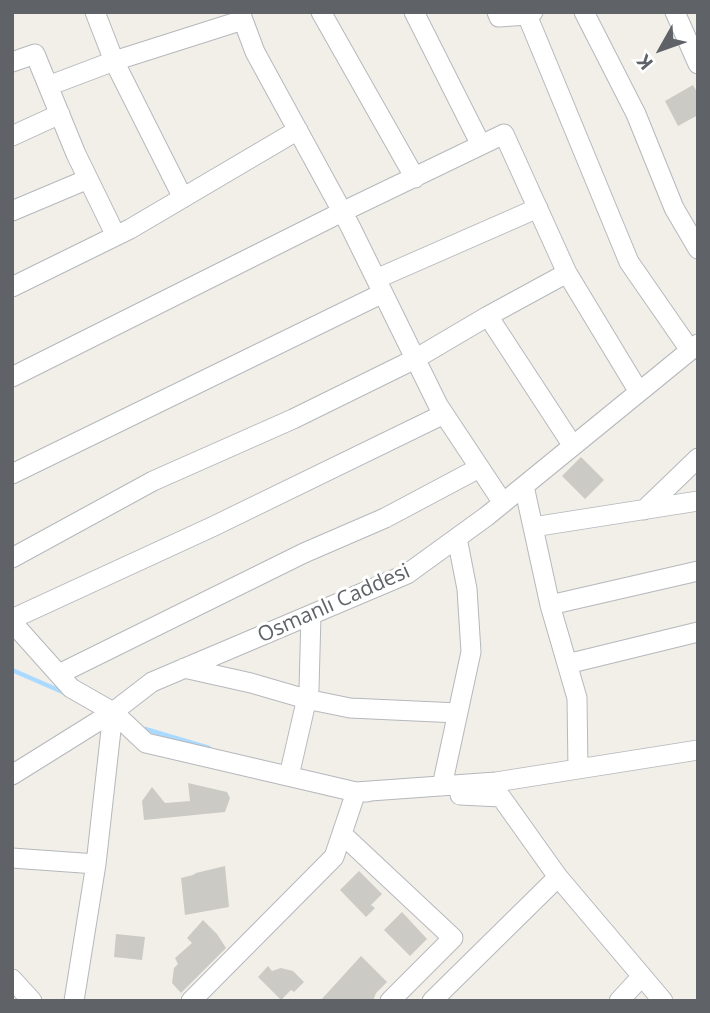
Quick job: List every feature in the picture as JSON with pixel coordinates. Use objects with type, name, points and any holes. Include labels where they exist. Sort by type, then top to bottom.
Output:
[{"type":"street","points":[[95,12],[114,61],[183,198]]},
{"type":"street","points":[[414,12],[481,145]]},
{"type":"street","points":[[497,12],[499,17],[530,13],[629,262],[694,347]]},
{"type":"street","points":[[584,12],[636,114],[674,208],[698,249]]},
{"type":"street","points":[[675,12],[698,64]]},
{"type":"street","points":[[328,15],[415,178]]},
{"type":"street","points":[[48,86],[241,16],[255,52],[342,212],[444,414],[503,503]]},
{"type":"street","points":[[12,62],[35,54],[88,179],[116,236]]},
{"type":"street","points":[[12,136],[60,114]]},
{"type":"street","points":[[12,287],[116,236],[298,130]]},
{"type":"street","points":[[12,377],[504,134],[567,273],[639,392]]},
{"type":"street","points":[[12,211],[88,179]]},
{"type":"street","points":[[12,474],[379,286],[538,208]]},
{"type":"street","points":[[12,558],[153,481],[293,419],[415,359],[567,273]]},
{"type":"street","points":[[488,316],[573,446]]},
{"type":"street","name":"Osmanlı Caddesi","points":[[12,775],[113,712],[152,682],[407,574],[503,503],[694,347]]},
{"type":"street","points":[[444,414],[12,621],[71,688],[113,712],[146,743],[356,792],[501,797],[558,877],[663,1001]]},
{"type":"street","points":[[644,510],[698,458]]},
{"type":"street","points":[[59,674],[304,553],[386,518],[479,468]]},
{"type":"street","points":[[524,486],[550,605],[577,698],[578,769]]},
{"type":"street","points":[[533,527],[698,501]]},
{"type":"street","points":[[442,786],[471,652],[467,589],[457,538]]},
{"type":"street","points":[[550,605],[698,571]]},
{"type":"street","points":[[289,776],[309,689],[311,615]]},
{"type":"street","points":[[567,664],[698,632]]},
{"type":"street","points":[[184,668],[350,708],[458,712]]},
{"type":"street","points":[[74,1001],[96,864],[113,712]]},
{"type":"street","points":[[356,792],[496,782],[698,750]]},
{"type":"street","points":[[191,1001],[334,858],[356,792]]},
{"type":"street","points":[[343,835],[453,938],[390,1001]]},
{"type":"street","points":[[12,858],[96,864]]},
{"type":"street","points":[[432,1001],[558,877]]},
{"type":"street","points":[[619,1001],[642,976]]},
{"type":"street","points":[[12,979],[32,1001]]},
{"type":"building","points":[[693,85],[698,94],[698,115],[678,126],[665,101]]},
{"type":"building","points":[[581,457],[604,480],[585,499],[562,476]]},
{"type":"building","points":[[188,783],[227,792],[230,798],[225,812],[144,820],[142,801],[152,787],[165,803],[190,801]]},
{"type":"building","points":[[225,866],[229,907],[185,915],[181,878]]},
{"type":"building","points":[[359,871],[382,894],[371,905],[375,908],[366,917],[340,890]]},
{"type":"building","points":[[402,912],[427,939],[410,956],[384,930]]},
{"type":"building","points":[[203,920],[226,948],[181,993],[172,983],[174,968],[178,964],[175,958],[192,943],[187,938]]},
{"type":"building","points":[[116,934],[145,937],[142,960],[114,957]]},
{"type":"building","points":[[361,956],[387,982],[376,993],[373,1001],[320,1001]]},
{"type":"building","points":[[268,966],[272,971],[281,968],[293,971],[304,982],[281,1000],[258,977]]},
{"type":"waterway","points":[[12,670],[65,693]]},
{"type":"waterway","points":[[145,729],[209,748]]}]
